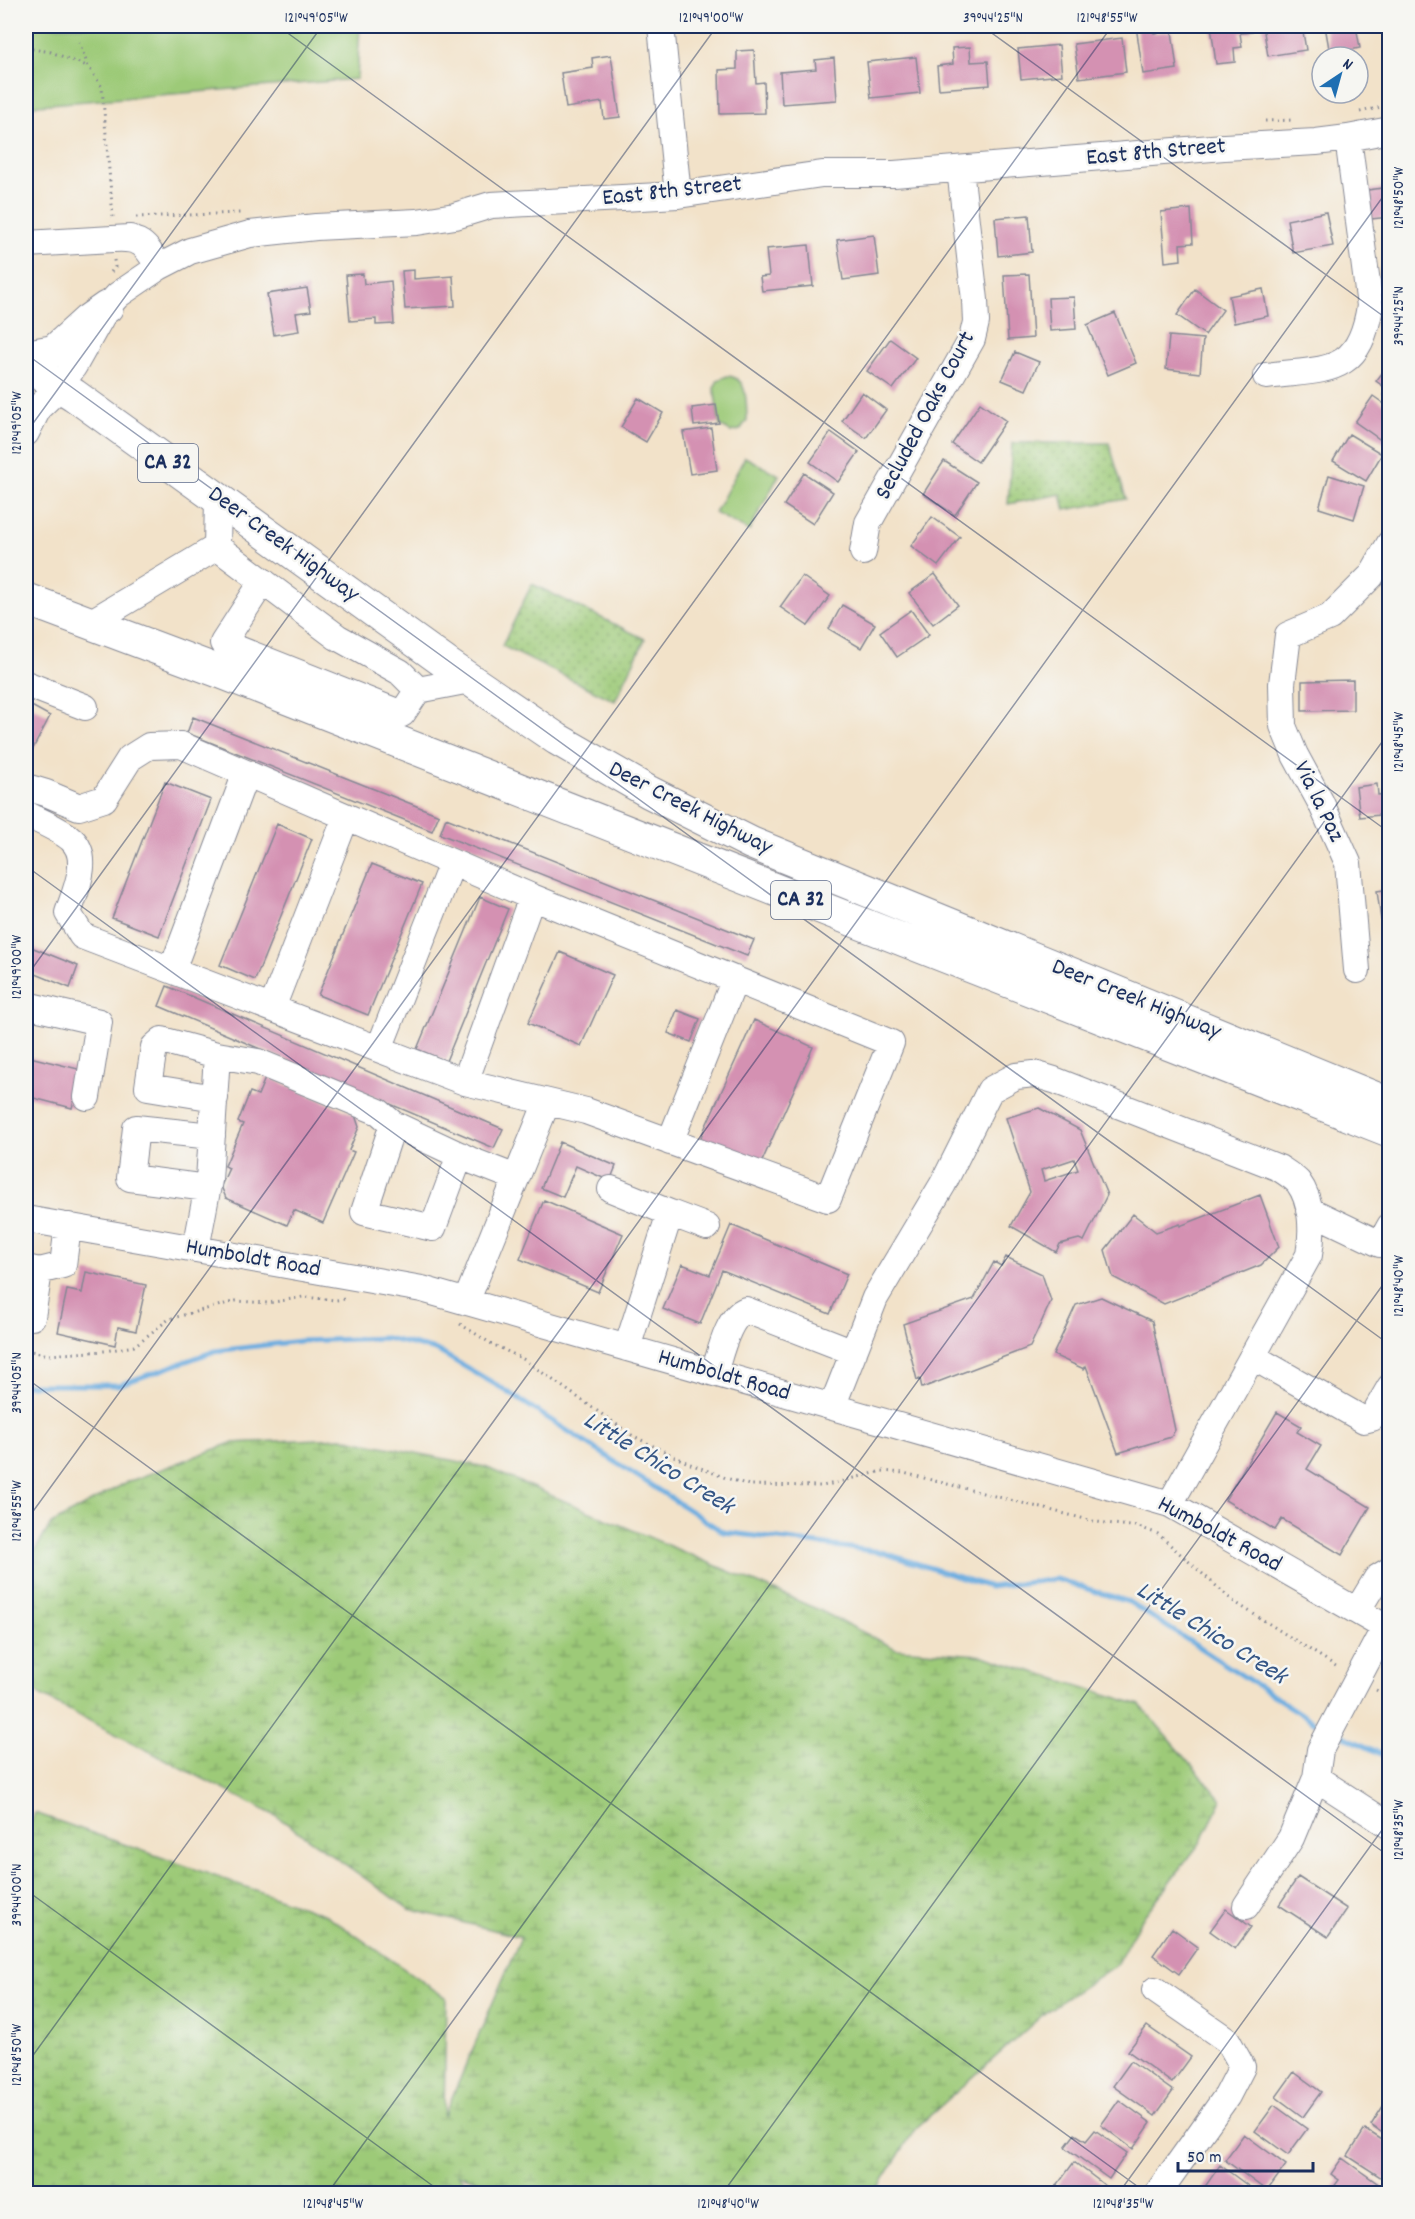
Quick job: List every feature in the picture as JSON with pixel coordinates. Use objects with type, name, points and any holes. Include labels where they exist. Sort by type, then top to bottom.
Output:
[{"type":"main road","points":[[26,356],[54,351],[87,321],[107,307]]},
{"type":"main road","name":"CA 32","points":[[26,365],[61,386]]},
{"type":"main road","name":"Deer Creek Highway","points":[[61,386],[470,680],[557,739],[649,792],[751,843],[1389,1104]]},
{"type":"main road","name":"Deer Creek Highway","points":[[26,599],[90,623],[223,658],[1389,1131]]},
{"type":"street","points":[[661,26],[678,195]]},
{"type":"street","name":"East 8th Street","points":[[26,433],[39,407],[61,386],[107,307],[130,286],[189,251],[250,234],[316,227],[417,222],[455,216],[491,205],[678,195],[822,174],[894,174],[960,169],[1348,138],[1389,130]]},
{"type":"street","points":[[1266,376],[1328,368],[1344,363],[1358,346],[1367,328],[1370,306],[1348,138]]},
{"type":"street","name":"Secluded Oaks Court","points":[[863,552],[868,523],[972,339],[976,322],[975,300],[960,169]]},
{"type":"street","points":[[26,244],[130,238],[148,248],[159,267]]},
{"type":"street","points":[[217,547],[218,499]]},
{"type":"street","name":"Via la Paz","points":[[1357,970],[1348,863],[1283,726],[1282,684],[1288,635],[1330,617],[1371,576],[1389,543]]},
{"type":"street","points":[[217,547],[337,637],[400,672],[418,690]]},
{"type":"street","points":[[90,623],[217,547]]},
{"type":"street","points":[[262,581],[223,658],[402,714],[418,690],[470,680]]},
{"type":"street","points":[[26,684],[85,707]]},
{"type":"street","points":[[26,787],[79,807],[104,799],[130,758],[149,746],[181,745],[532,897],[891,1042],[828,1199],[586,1111],[465,1082],[82,936],[68,914],[78,882],[82,857],[72,839],[26,814]]},
{"type":"street","points":[[172,970],[246,773]]},
{"type":"street","points":[[272,1008],[346,817]]},
{"type":"street","points":[[379,1049],[452,863]]},
{"type":"street","points":[[465,1082],[532,897]]},
{"type":"street","points":[[670,1142],[735,979]]},
{"type":"street","points":[[26,1005],[99,1022],[87,1097]]},
{"type":"street","points":[[215,1098],[148,1087],[154,1047],[162,1040],[217,1055],[258,1062],[379,1112],[393,1124],[516,1178]]},
{"type":"street","points":[[196,1249],[207,1188],[217,1055]]},
{"type":"street","points":[[832,1407],[875,1298],[944,1184],[990,1090],[1016,1076],[1034,1074],[1279,1168],[1297,1180],[1307,1196],[1312,1237],[1309,1255],[1170,1504]]},
{"type":"street","points":[[459,1311],[547,1102]]},
{"type":"street","points":[[393,1124],[364,1212],[433,1228],[460,1155]]},
{"type":"street","points":[[207,1188],[130,1178],[136,1128],[212,1136]]},
{"type":"street","points":[[611,1189],[707,1227]]},
{"type":"street","points":[[1309,1210],[1380,1244],[1389,1226]]},
{"type":"street","points":[[627,1348],[670,1213]]},
{"type":"street","name":"Humboldt Road","points":[[26,1219],[422,1289],[459,1311],[627,1348],[1170,1504],[1387,1628]]},
{"type":"street","points":[[26,1316],[32,1317],[32,1269],[63,1264],[68,1226]]},
{"type":"street","points":[[714,1373],[732,1322],[738,1313],[746,1310],[854,1352]]},
{"type":"street","points":[[1253,1357],[1364,1420],[1372,1418],[1389,1387]]},
{"type":"street","points":[[1357,1611],[1377,1578],[1389,1570]]},
{"type":"street","points":[[1246,1906],[1291,1838],[1316,1778],[1320,1750],[1387,1628]]},
{"type":"street","points":[[1316,1778],[1389,1826]]},
{"type":"street","points":[[1155,1990],[1227,2040],[1242,2067],[1227,2096],[1157,2193]]},
{"type":"path","points":[[79,42],[88,66],[102,87],[112,225]]},
{"type":"path","points":[[26,48],[51,52],[88,66]]},
{"type":"path","points":[[26,1350],[48,1355],[105,1351],[134,1346],[169,1319],[236,1301],[268,1303],[303,1297],[336,1300],[347,1298]]},
{"type":"path","points":[[459,1311],[492,1344],[524,1359],[633,1436],[688,1463],[726,1478],[749,1485],[823,1486],[882,1471],[904,1473],[1097,1522],[1139,1527],[1158,1534],[1233,1600],[1389,1697]]},
{"type":"green space","points":[[26,26],[360,26],[357,79],[26,106]]},
{"type":"green space","points":[[727,376],[739,381],[743,386],[746,399],[747,420],[740,430],[731,432],[720,426],[714,388],[718,380]]},
{"type":"green space","points":[[1012,443],[1109,443],[1126,499],[1065,510],[1061,494],[1008,504]]},
{"type":"green space","points":[[745,457],[779,475],[749,531],[715,513]]},
{"type":"green space","points":[[532,584],[645,639],[615,701],[502,646]]},
{"type":"green space","points":[[342,1438],[485,1467],[817,1609],[896,1649],[980,1655],[1140,1705],[1222,1800],[1200,1843],[1140,1921],[1117,1964],[1047,2011],[915,2129],[875,2193],[512,2194],[456,2173],[477,2193],[26,2193],[26,1833],[35,1813],[326,1915],[446,1998],[444,2116],[521,1937],[409,1909],[276,1816],[41,1696],[26,1681],[26,1565],[51,1524],[125,1483],[231,1443]]},
{"type":"building","points":[[1136,26],[1153,26],[1154,33],[1172,31],[1177,69],[1143,74]]},
{"type":"building","points":[[1211,26],[1251,26],[1252,32],[1240,33],[1242,47],[1234,48],[1235,62],[1216,64]]},
{"type":"building","points":[[1263,26],[1302,26],[1306,50],[1268,56]]},
{"type":"building","points":[[1325,26],[1356,26],[1359,45],[1328,45]]},
{"type":"building","points":[[1122,38],[1126,72],[1079,78],[1074,44]]},
{"type":"building","points":[[1059,45],[1062,75],[1021,79],[1018,49]]},
{"type":"building","points":[[970,47],[971,62],[988,61],[990,85],[939,89],[937,66],[953,64],[952,48]]},
{"type":"building","points":[[754,50],[756,83],[764,82],[765,113],[720,114],[719,70],[737,69],[737,51]]},
{"type":"building","points":[[611,55],[620,117],[604,119],[602,102],[566,108],[561,73],[593,68],[592,58]]},
{"type":"building","points":[[916,57],[920,93],[871,98],[867,62]]},
{"type":"building","points":[[834,58],[837,100],[782,104],[780,72],[816,69],[815,60]]},
{"type":"building","points":[[1390,187],[1390,217],[1371,219],[1368,190]]},
{"type":"building","points":[[1191,209],[1193,243],[1180,244],[1181,260],[1165,262],[1161,212]]},
{"type":"building","points":[[1326,212],[1333,246],[1293,253],[1287,220]]},
{"type":"building","points":[[1029,215],[1032,252],[998,256],[995,218]]},
{"type":"building","points":[[874,235],[879,275],[843,280],[837,240]]},
{"type":"building","points":[[809,245],[813,286],[762,291],[760,277],[769,276],[766,249]]},
{"type":"building","points":[[414,270],[414,279],[453,276],[455,306],[405,309],[402,271]]},
{"type":"building","points":[[363,274],[364,284],[391,281],[394,324],[376,325],[376,319],[350,321],[346,275]]},
{"type":"building","points":[[1029,274],[1033,338],[1008,340],[1004,275]]},
{"type":"building","points":[[307,288],[311,311],[296,313],[299,331],[274,335],[267,294]]},
{"type":"building","points":[[1195,289],[1223,310],[1205,335],[1177,315]]},
{"type":"building","points":[[1263,289],[1268,316],[1234,323],[1229,296]]},
{"type":"building","points":[[1074,297],[1076,329],[1050,331],[1048,298]]},
{"type":"building","points":[[1115,313],[1136,363],[1108,375],[1087,325]]},
{"type":"building","points":[[1169,336],[1203,339],[1200,373],[1166,369]]},
{"type":"building","points":[[890,339],[916,358],[893,389],[867,371]]},
{"type":"building","points":[[1015,352],[1039,362],[1026,390],[1002,380]]},
{"type":"building","points":[[1390,363],[1390,399],[1383,395],[1387,389],[1376,381]]},
{"type":"building","points":[[862,392],[886,410],[866,438],[842,421]]},
{"type":"building","points":[[1373,396],[1390,408],[1390,437],[1385,443],[1355,422]]},
{"type":"building","points":[[638,398],[663,413],[646,442],[621,427]]},
{"type":"building","points":[[980,403],[1006,421],[978,462],[952,444]]},
{"type":"building","points":[[716,405],[719,423],[694,426],[692,408]]},
{"type":"building","points":[[711,428],[717,470],[690,474],[683,432]]},
{"type":"building","points":[[831,432],[859,452],[838,482],[810,462]]},
{"type":"building","points":[[1349,434],[1382,454],[1366,481],[1333,461]]},
{"type":"building","points":[[944,461],[977,482],[955,515],[923,494]]},
{"type":"building","points":[[804,473],[833,492],[813,524],[784,505]]},
{"type":"building","points":[[1329,475],[1364,486],[1354,519],[1319,508]]},
{"type":"building","points":[[932,517],[960,537],[938,566],[911,546]]},
{"type":"building","points":[[935,574],[958,605],[933,624],[909,593]]},
{"type":"building","points":[[802,576],[830,596],[808,626],[780,607]]},
{"type":"building","points":[[842,605],[875,624],[861,648],[829,629]]},
{"type":"building","points":[[911,610],[929,635],[897,657],[880,632]]},
{"type":"building","points":[[1353,680],[1353,710],[1302,711],[1302,681]]},
{"type":"building","points":[[26,703],[50,716],[26,762]]},
{"type":"building","points":[[193,717],[439,815],[432,831],[187,733]]},
{"type":"building","points":[[165,782],[211,800],[159,936],[112,918]]},
{"type":"building","points":[[1377,784],[1378,795],[1390,794],[1390,814],[1360,817],[1356,787]]},
{"type":"building","points":[[446,818],[754,940],[747,956],[440,834]]},
{"type":"building","points":[[277,824],[312,839],[255,980],[220,965]]},
{"type":"building","points":[[372,864],[422,884],[368,1015],[318,995]]},
{"type":"building","points":[[1390,889],[1390,919],[1381,920],[1377,891]]},
{"type":"building","points":[[480,897],[508,909],[446,1061],[417,1049]]},
{"type":"building","points":[[26,945],[78,966],[70,988],[26,970]]},
{"type":"building","points":[[560,952],[613,975],[581,1046],[528,1023]]},
{"type":"building","points":[[167,986],[503,1129],[494,1148],[159,1006]]},
{"type":"building","points":[[677,1010],[700,1019],[691,1042],[668,1033]]},
{"type":"building","points":[[754,1020],[813,1047],[759,1168],[699,1141]]},
{"type":"building","points":[[26,1056],[82,1070],[72,1108],[26,1096]]},
{"type":"building","points":[[266,1076],[355,1115],[359,1127],[349,1150],[354,1152],[323,1223],[294,1210],[287,1225],[226,1198],[221,1186],[229,1168],[225,1166],[243,1124],[238,1122],[250,1092],[258,1095]]},
{"type":"building","points":[[1039,1108],[1080,1130],[1107,1195],[1084,1241],[1079,1239],[1060,1244],[1056,1252],[1011,1226],[1030,1192],[1006,1118]],"holes":[[[1074,1159],[1078,1170],[1044,1181],[1041,1170]]]},
{"type":"building","points":[[560,1142],[616,1166],[610,1181],[576,1166],[563,1197],[541,1188]]},
{"type":"building","points":[[1260,1195],[1279,1247],[1261,1265],[1164,1304],[1113,1277],[1105,1250],[1133,1214],[1156,1232],[1180,1224],[1180,1226]]},
{"type":"building","points":[[544,1200],[623,1234],[598,1292],[520,1259]]},
{"type":"building","points":[[731,1225],[847,1274],[830,1314],[722,1270],[700,1324],[663,1309],[682,1264],[710,1275]]},
{"type":"building","points":[[1006,1257],[1042,1274],[1051,1301],[1030,1347],[922,1388],[920,1379],[917,1380],[903,1324],[974,1299],[994,1262],[1001,1266]]},
{"type":"building","points":[[86,1272],[146,1285],[136,1331],[118,1327],[115,1345],[58,1332],[67,1290],[82,1293]]},
{"type":"building","points":[[1101,1297],[1152,1321],[1175,1430],[1171,1437],[1118,1453],[1086,1366],[1084,1369],[1053,1355],[1076,1305]]},
{"type":"building","points":[[1277,1412],[1301,1426],[1297,1432],[1321,1446],[1307,1469],[1370,1507],[1342,1555],[1282,1519],[1275,1530],[1225,1500]]},
{"type":"building","points":[[1298,1877],[1347,1909],[1328,1937],[1279,1905]]},
{"type":"building","points":[[1226,1909],[1251,1927],[1235,1949],[1210,1931]]},
{"type":"building","points":[[1172,1928],[1198,1947],[1179,1974],[1153,1955]]},
{"type":"building","points":[[1147,2026],[1191,2057],[1172,2083],[1128,2051]]},
{"type":"building","points":[[1131,2061],[1173,2091],[1155,2116],[1113,2086]]},
{"type":"building","points":[[1294,2072],[1321,2092],[1303,2117],[1276,2097]]},
{"type":"building","points":[[1119,2100],[1151,2123],[1133,2149],[1101,2125]]},
{"type":"building","points":[[1387,2100],[1390,2101],[1390,2138],[1371,2125]]},
{"type":"building","points":[[1274,2105],[1307,2129],[1288,2155],[1255,2131]]},
{"type":"building","points":[[1365,2129],[1390,2145],[1388,2182],[1348,2156]]},
{"type":"building","points":[[1095,2130],[1127,2153],[1109,2179],[1065,2147],[1075,2134],[1086,2141]]},
{"type":"building","points":[[1244,2134],[1286,2165],[1267,2191],[1225,2160]]},
{"type":"building","points":[[1342,2158],[1384,2188],[1380,2194],[1341,2194],[1333,2188],[1339,2180],[1331,2174]]},
{"type":"building","points":[[1074,2162],[1107,2187],[1102,2194],[1063,2194],[1055,2188]]},
{"type":"building","points":[[1220,2165],[1259,2194],[1206,2194],[1202,2191]]},
{"type":"waterway","name":"Little Chico Creek","points":[[26,1385],[119,1385],[215,1351],[300,1341],[386,1338],[436,1350],[500,1387],[723,1532],[881,1552],[990,1587],[1056,1579],[1129,1602],[1326,1728]]},
{"type":"waterway","name":"Little Chico Creek","points":[[1337,1733],[1390,1758]]}]
